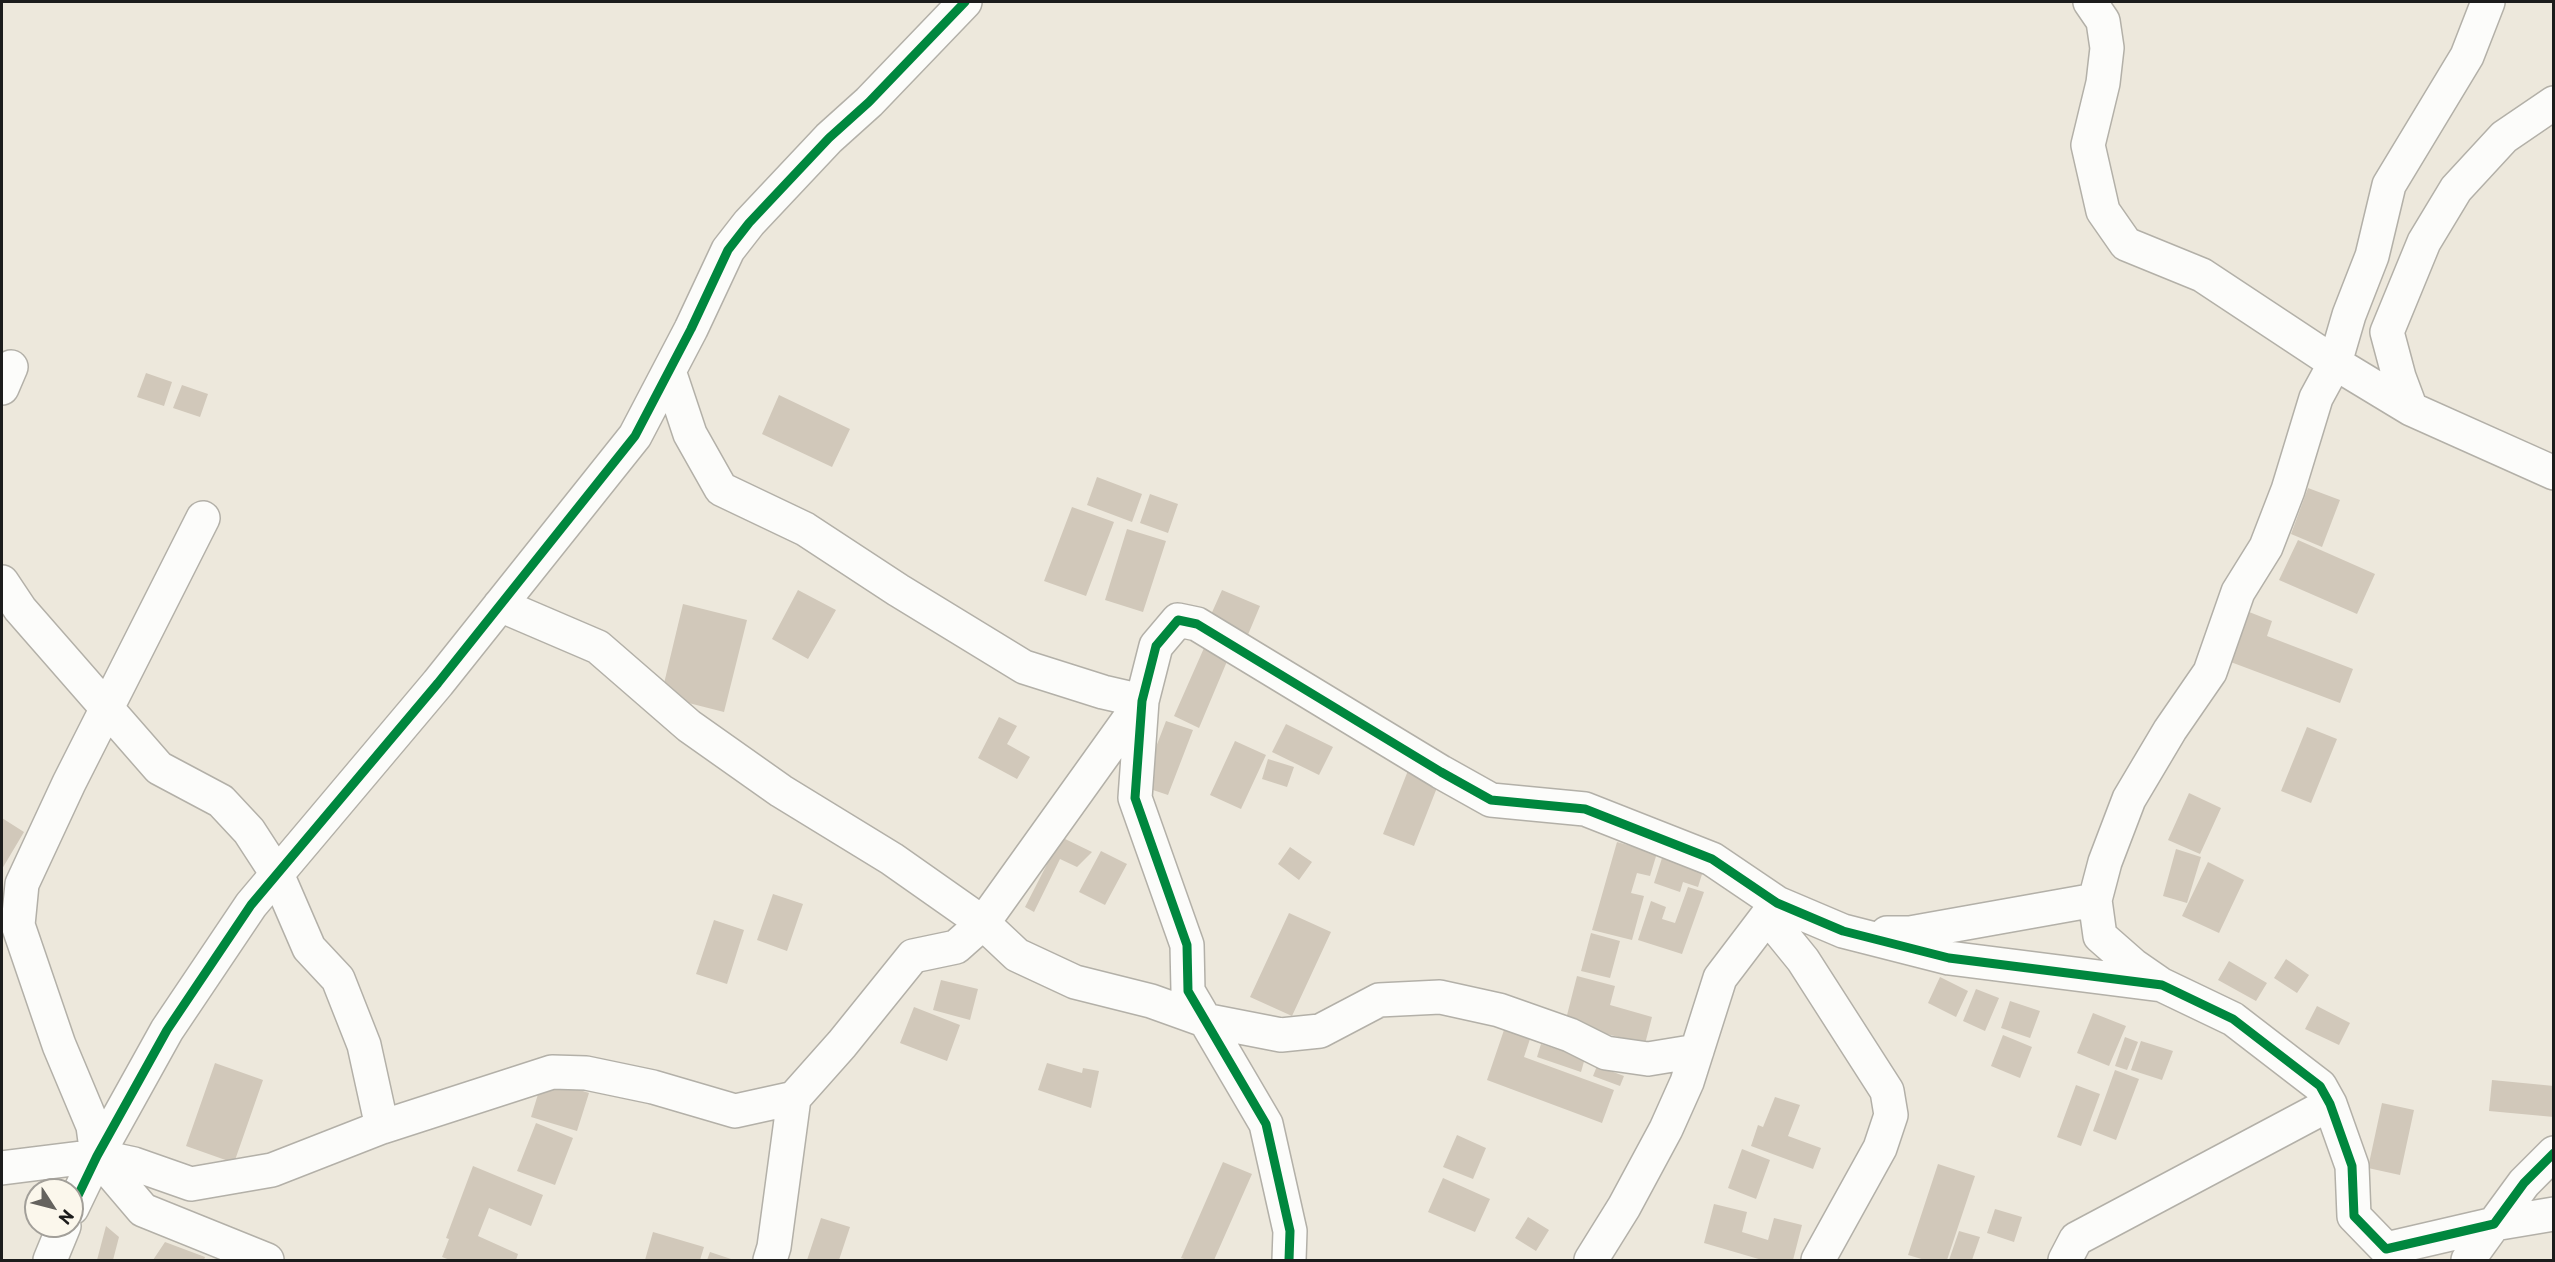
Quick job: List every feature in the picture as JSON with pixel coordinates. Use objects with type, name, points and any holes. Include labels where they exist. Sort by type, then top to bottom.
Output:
[{"type":"street","points":[[84,1183],[167,1030],[251,905],[438,683],[636,436],[728,250],[749,223],[829,138],[869,102],[965,2]]},
{"type":"street","points":[[2090,2],[2103,21],[2107,48],[2103,83],[2088,145],[2103,211],[2126,244],[2202,275],[2334,363],[2411,409],[2553,472]]},
{"type":"street","points":[[2488,2],[2467,56],[2389,185],[2372,256],[2349,315],[2334,363],[2316,398],[2288,490],[2266,547],[2238,592],[2210,672],[2170,730],[2129,799],[2105,862],[2095,900],[2100,936],[2133,965],[2162,985],[2234,1019],[2320,1086],[2330,1104],[2352,1166],[2354,1215],[2385,1249],[2494,1224],[2553,1214]]},
{"type":"street","points":[[2411,409],[2399,377],[2387,332],[2424,242],[2456,189],[2504,137],[2553,103]]},
{"type":"street","points":[[669,371],[690,434],[722,489],[805,529],[898,590],[1024,667],[1103,692],[1143,701]]},
{"type":"street","points":[[203,518],[69,783],[22,884],[18,925],[59,1046],[93,1126],[97,1156],[143,1210],[267,1260]]},
{"type":"street","points":[[2,582],[20,609],[159,768],[221,801],[249,831],[277,874],[309,948],[338,979],[364,1045],[382,1127]]},
{"type":"street","points":[[500,605],[598,647],[689,726],[735,759],[781,791],[892,859],[983,923],[1017,955],[1075,982],[1151,1000],[1204,1020],[1281,1035],[1320,1031],[1378,1000],[1440,997],[1499,1010],[1570,1035],[1606,1053],[1648,1059],[1697,1052]]},
{"type":"street","points":[[1276,1260],[1289,1246],[1266,1124],[1188,991],[1187,945],[1135,798],[1143,701],[1156,646],[1178,620],[1197,624],[1491,800],[1585,809],[1712,859],[1772,910],[1887,1090],[1891,1114],[1880,1148],[1818,1260]]},
{"type":"street","points":[[770,1260],[774,1247],[794,1098],[842,1044],[913,956],[956,947],[983,923],[1143,701]]},
{"type":"street","points":[[1843,931],[1910,933],[2095,900]]},
{"type":"street","points":[[1772,910],[1949,958],[2162,985]]},
{"type":"street","points":[[1592,1260],[1666,1129],[1687,1082],[1720,978],[1772,910]]},
{"type":"street","points":[[2,1168],[97,1156],[134,1164],[191,1184],[272,1170],[382,1127],[552,1072],[586,1073],[653,1087],[735,1111],[794,1098]]},
{"type":"street","points":[[2065,1260],[2076,1239],[2330,1104]]},
{"type":"street","points":[[2468,1260],[2524,1183],[2553,1153]]},
{"type":"street","points":[[50,1260],[58,1238]]},
{"type":"building","points":[[146,373],[172,382],[164,406],[137,397]]},
{"type":"building","points":[[182,385],[208,394],[200,417],[173,408]]},
{"type":"building","points":[[779,395],[850,429],[832,467],[762,434]]},
{"type":"building","points":[[1097,477],[1142,494],[1132,522],[1087,505]]},
{"type":"building","points":[[2308,488],[2340,500],[2322,547],[2291,534]]},
{"type":"building","points":[[1150,494],[1178,504],[1168,533],[1140,523]]},
{"type":"building","points":[[1072,507],[1114,522],[1086,596],[1044,581]]},
{"type":"building","points":[[1127,529],[1166,541],[1143,612],[1105,600]]},
{"type":"building","points":[[2298,540],[2375,574],[2357,614],[2279,580]]},
{"type":"building","points":[[798,590],[836,610],[808,659],[772,639]]},
{"type":"building","points":[[1222,590],[1260,606],[1247,637],[1209,619]]},
{"type":"building","points":[[683,604],[747,620],[724,712],[661,696]]},
{"type":"building","points":[[2239,608],[2272,621],[2267,636],[2353,669],[2340,703],[2220,658]]},
{"type":"building","points":[[1204,648],[1228,659],[1199,728],[1174,716]]},
{"type":"building","points":[[999,717],[1017,726],[1007,744],[1030,757],[1017,779],[978,758]]},
{"type":"building","points":[[1166,721],[1193,730],[1168,795],[1141,786]]},
{"type":"building","points":[[1286,724],[1333,747],[1319,775],[1272,752]]},
{"type":"building","points":[[2307,727],[2337,739],[2311,803],[2281,791]]},
{"type":"building","points":[[1235,741],[1266,755],[1241,809],[1210,795]]},
{"type":"building","points":[[1268,759],[1294,767],[1287,787],[1262,779]]},
{"type":"building","points":[[1409,768],[1440,780],[1414,846],[1383,834]]},
{"type":"building","points":[[2189,793],[2221,808],[2200,854],[2168,840]]},
{"type":"building","points":[[2,818],[24,832],[2,869]]},
{"type":"building","points":[[1061,837],[1092,852],[1077,867],[1060,859],[1034,912],[1025,907]]},
{"type":"building","points":[[1617,842],[1657,853],[1650,876],[1637,873],[1631,893],[1644,896],[1632,940],[1592,930]]},
{"type":"building","points":[[1290,847],[1312,862],[1299,880],[1278,864]]},
{"type":"building","points":[[2176,849],[2201,857],[2187,903],[2163,896]]},
{"type":"building","points":[[1101,851],[1127,864],[1105,905],[1079,892]]},
{"type":"building","points":[[1662,858],[1703,871],[1698,887],[1683,882],[1680,892],[1654,883]]},
{"type":"building","points":[[2208,862],[2244,880],[2219,933],[2182,916]]},
{"type":"building","points":[[1688,887],[1704,892],[1682,954],[1638,940],[1651,901],[1666,907],[1662,919],[1675,923]]},
{"type":"building","points":[[773,894],[803,904],[787,951],[757,940]]},
{"type":"building","points":[[1289,913],[1331,932],[1292,1016],[1250,997]]},
{"type":"building","points":[[714,920],[744,930],[727,984],[696,974]]},
{"type":"building","points":[[1591,933],[1620,941],[1610,978],[1581,971]]},
{"type":"building","points":[[2286,959],[2309,975],[2297,993],[2274,978]]},
{"type":"building","points":[[2229,961],[2267,983],[2256,1001],[2218,980]]},
{"type":"building","points":[[1577,976],[1615,986],[1610,1005],[1652,1017],[1645,1044],[1565,1023]]},
{"type":"building","points":[[1940,977],[1968,991],[1956,1017],[1928,1003]]},
{"type":"building","points":[[941,980],[978,989],[970,1020],[933,1010]]},
{"type":"building","points":[[1976,989],[1999,998],[1985,1031],[1963,1021]]},
{"type":"building","points":[[2010,1001],[2040,1011],[2030,1038],[2001,1028]]},
{"type":"building","points":[[2317,1006],[2350,1023],[2339,1045],[2305,1029]]},
{"type":"building","points":[[914,1007],[960,1025],[947,1061],[900,1043]]},
{"type":"building","points":[[2093,1013],[2126,1026],[2109,1066],[2077,1053]]},
{"type":"building","points":[[1504,1030],[1530,1039],[1524,1057],[1614,1090],[1602,1123],[1487,1080]]},
{"type":"building","points":[[2003,1035],[2032,1047],[2020,1078],[1991,1066]]},
{"type":"building","points":[[2125,1037],[2138,1042],[2127,1070],[2115,1066]]},
{"type":"building","points":[[2141,1041],[2173,1051],[2162,1080],[2131,1070]]},
{"type":"building","points":[[1541,1044],[1585,1058],[1581,1072],[1537,1057]]},
{"type":"building","points":[[215,1063],[263,1080],[234,1163],[186,1146]]},
{"type":"building","points":[[1047,1063],[1082,1073],[1083,1068],[1099,1071],[1091,1108],[1038,1090]]},
{"type":"building","points":[[1597,1066],[1624,1076],[1620,1086],[1593,1076]]},
{"type":"building","points":[[2115,1070],[2139,1079],[2116,1140],[2093,1131]]},
{"type":"building","points":[[543,1078],[589,1093],[577,1131],[531,1117]]},
{"type":"building","points":[[2492,1080],[2554,1086],[2554,1117],[2489,1111]]},
{"type":"building","points":[[2076,1085],[2100,1094],[2081,1146],[2057,1137]]},
{"type":"building","points":[[1775,1097],[1800,1105],[1788,1136],[1821,1148],[1813,1169],[1751,1146],[1758,1125],[1763,1127]]},
{"type":"building","points":[[2382,1103],[2414,1110],[2400,1175],[2368,1168]]},
{"type":"building","points":[[536,1123],[573,1138],[555,1185],[517,1171]]},
{"type":"building","points":[[1457,1135],[1486,1148],[1473,1179],[1443,1167]]},
{"type":"building","points":[[1742,1149],[1770,1160],[1756,1199],[1728,1188]]},
{"type":"building","points":[[1223,1162],[1252,1174],[1214,1260],[1181,1258]]},
{"type":"building","points":[[1938,1164],[1975,1176],[1947,1260],[1925,1260],[1908,1255]]},
{"type":"building","points":[[473,1166],[543,1195],[531,1226],[489,1208],[478,1236],[518,1254],[516,1260],[450,1260],[442,1257],[449,1239],[446,1238]]},
{"type":"building","points":[[1443,1178],[1490,1199],[1475,1232],[1428,1212]]},
{"type":"building","points":[[1714,1204],[1747,1212],[1742,1232],[1768,1240],[1774,1218],[1802,1225],[1793,1260],[1762,1260],[1704,1243]]},
{"type":"building","points":[[1995,1209],[2022,1217],[2014,1242],[1987,1233]]},
{"type":"building","points":[[1528,1217],[1549,1230],[1536,1251],[1515,1238]]},
{"type":"building","points":[[821,1218],[850,1227],[839,1260],[807,1260]]},
{"type":"building","points":[[106,1226],[119,1237],[113,1260],[97,1260]]},
{"type":"building","points":[[1959,1231],[1980,1237],[1972,1260],[1949,1260]]},
{"type":"building","points":[[653,1232],[704,1247],[700,1260],[645,1260]]},
{"type":"building","points":[[165,1242],[205,1257],[204,1260],[153,1260]]},
{"type":"building","points":[[710,1252],[734,1260],[707,1260]]},
{"type":"cycle path","points":[[84,1183],[167,1030],[251,905],[438,683],[635,436],[691,329],[728,250],[749,223],[829,138],[869,102],[965,2]]},
{"type":"cycle path","points":[[1289,1260],[1290,1231],[1266,1124],[1188,991],[1187,945],[1135,798],[1142,701],[1156,646],[1178,620],[1197,624],[1491,800],[1585,809],[1712,859],[1777,903],[1843,931],[1949,958],[2162,985],[2233,1019],[2320,1086],[2330,1104],[2352,1166],[2354,1216],[2386,1249],[2494,1224],[2524,1183],[2554,1153]]}]
